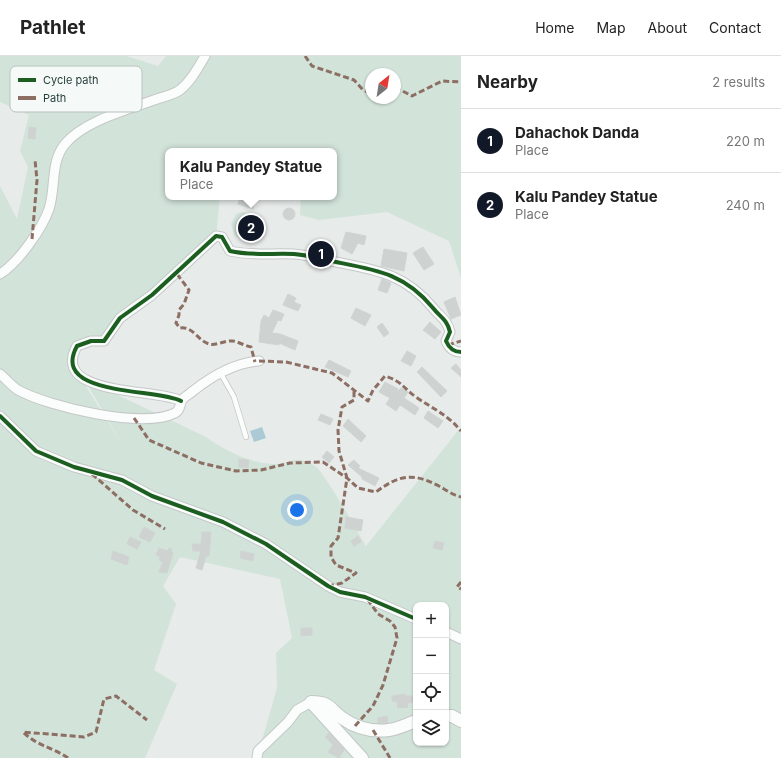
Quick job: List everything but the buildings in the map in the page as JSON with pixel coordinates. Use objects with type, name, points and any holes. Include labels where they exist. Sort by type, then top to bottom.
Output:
[{"type":"street","points":[[142,104],[178,91],[192,78],[205,56]]},
{"type":"street","points":[[0,274],[7,270],[32,239],[49,208],[57,157],[65,144],[81,131],[109,116],[120,112]]},
{"type":"street","points":[[181,401],[174,397],[126,391],[93,384],[79,376],[72,364],[73,354],[77,346],[91,341],[104,341],[120,318],[152,295],[216,236],[222,238],[230,251],[234,252],[294,254],[386,272],[407,283],[417,291],[448,322],[450,332],[446,341],[450,349],[456,352],[461,352]]},
{"type":"street","points":[[0,374],[17,389],[48,402],[98,414],[134,418],[162,417],[176,413],[180,408],[181,401],[220,372],[259,361]]},
{"type":"street","points":[[0,416],[36,451],[74,467],[122,480],[152,496],[223,522],[266,544],[328,586],[340,592],[365,597],[413,618]]},
{"type":"street","points":[[449,634],[461,640]]},
{"type":"street","points":[[311,702],[362,758]]},
{"type":"street","points":[[257,758],[258,751],[288,722],[297,710],[311,702],[320,702],[330,705],[341,717],[355,726],[363,728],[390,730],[413,722]]},
{"type":"street","points":[[449,716],[461,721]]},
{"type":"lane","points":[[220,372],[234,397],[246,437]]},
{"type":"shaded area","points":[[0,56],[127,56],[158,66],[166,56],[461,56],[461,278],[449,241],[387,212],[319,220],[300,215],[301,200],[337,200],[337,148],[165,148],[165,200],[220,200],[216,236],[120,318],[104,341],[77,346],[72,364],[122,444],[84,379],[204,436],[219,446],[245,458],[272,464],[302,460],[315,466],[333,490],[366,546],[461,427],[461,758],[257,758],[277,688],[276,653],[292,638],[280,579],[180,557],[163,586],[176,604],[154,670],[177,684],[145,758],[0,758],[0,186],[17,219],[28,167],[20,151],[29,115],[22,112],[142,112],[142,66],[10,66],[10,106],[0,102]]},
{"type":"shaded area","points":[[241,212],[252,214],[255,223],[251,232],[239,237],[235,236],[231,224],[236,214]]},
{"type":"water","points":[[262,427],[266,438],[254,442],[250,431]]},
{"type":"marked path","points":[[305,56],[312,66],[354,80],[365,91]]},
{"type":"marked path","points":[[401,90],[412,96],[442,81],[461,82]]},
{"type":"marked path","points":[[32,239],[37,180],[35,160]]},
{"type":"marked path","points":[[177,274],[189,290],[184,304],[179,310],[176,323],[180,328],[192,331],[201,340],[209,344],[233,341],[251,347],[255,362]]},
{"type":"marked path","points":[[448,345],[461,341]]},
{"type":"marked path","points":[[259,361],[286,362],[332,373],[368,401],[373,390],[385,376],[391,378],[445,416],[461,431]]},
{"type":"marked path","points":[[328,586],[342,583],[356,573],[336,565],[331,557],[331,546],[338,538],[347,478],[339,451],[338,430],[342,407],[354,400],[354,391]]},
{"type":"marked path","points":[[134,418],[149,440],[201,463],[236,471],[261,470],[290,463],[323,462],[347,478],[358,488],[376,492],[384,486],[399,479],[413,477],[439,486],[452,494],[461,497]]},
{"type":"marked path","points":[[92,474],[133,510],[165,529]]},
{"type":"marked path","points":[[461,582],[457,587],[461,589]]},
{"type":"marked path","points":[[355,726],[373,706],[383,685],[397,638],[395,627],[390,621],[378,614],[368,600]]},
{"type":"marked path","points":[[68,758],[28,737],[23,732],[84,737],[96,732],[104,699],[116,696],[147,720]]},
{"type":"marked path","points":[[373,730],[390,758]]},
{"type":"cycle path","points":[[181,401],[169,397],[110,388],[92,382],[78,374],[72,362],[77,346],[91,341],[104,341],[120,318],[152,295],[216,236],[222,237],[230,251],[238,253],[304,255],[365,268],[389,275],[412,288],[443,318],[450,332],[446,341],[447,343],[450,348],[461,352]]},
{"type":"cycle path","points":[[0,416],[36,451],[74,467],[122,480],[152,496],[223,522],[266,544],[328,586],[340,592],[365,597],[413,618]]},
{"type":"place","name":"Kalu Pandey Statue","points":[[251,228]]},
{"type":"place","name":"Dahachok Danda","points":[[321,254]]}]
